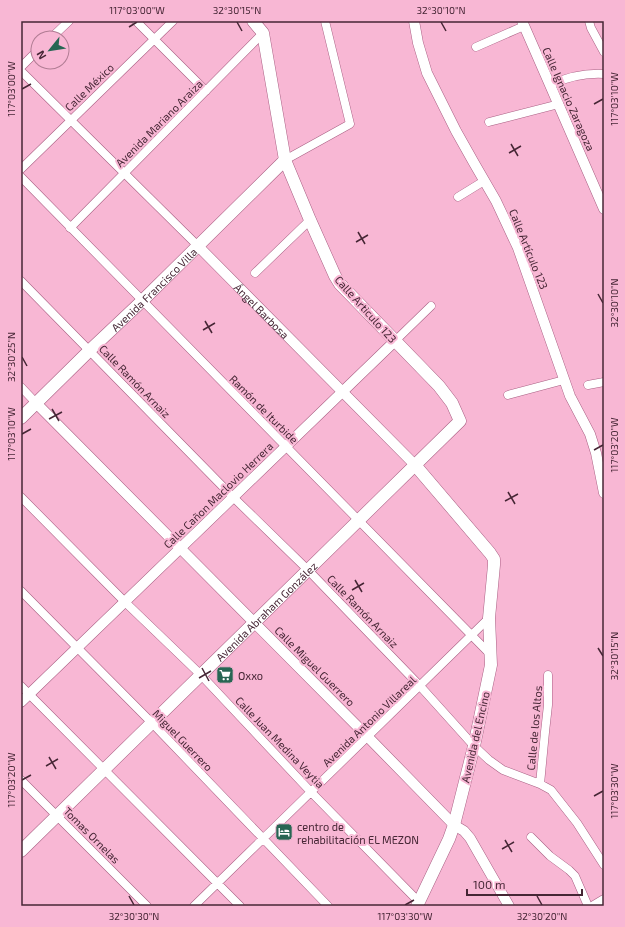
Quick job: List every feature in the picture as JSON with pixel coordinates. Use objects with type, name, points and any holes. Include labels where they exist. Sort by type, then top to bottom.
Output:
[{"type":"main road","points":[[253,21],[264,33]]},
{"type":"main road","name":"Calle Articulo 123","points":[[264,33],[285,160],[335,276],[340,284],[443,392],[452,403],[460,421]]},
{"type":"main road","name":"Avenida Francisco Villa","points":[[21,418],[285,160]]},
{"type":"main road","name":"Avenida Abraham González","points":[[21,851],[460,421]]},
{"type":"main road","name":"Ángel Barbosa","points":[[415,465],[494,559]]},
{"type":"main road","name":"Avenida del Encino","points":[[418,904],[449,839],[454,825],[474,746],[491,665],[490,618],[494,559]]},
{"type":"street","points":[[59,30],[69,21]]},
{"type":"street","points":[[136,21],[206,91]]},
{"type":"street","name":"Calle México","points":[[21,169],[172,21]]},
{"type":"street","points":[[285,160],[350,124],[325,21]]},
{"type":"street","name":"Calle Artículo 123","points":[[414,21],[418,43],[427,72],[456,131],[496,201],[518,248],[570,396],[590,434],[596,453],[604,493]]},
{"type":"street","points":[[589,21],[591,28],[604,52]]},
{"type":"street","points":[[476,47],[523,23]]},
{"type":"street","name":"Calle Ignacio Zaragoza","points":[[523,23],[604,209]]},
{"type":"street","name":"Avenida Mariano Araiza","points":[[70,228],[264,33]]},
{"type":"street","points":[[21,67],[30,58]]},
{"type":"street","name":"Ángel Barbosa","points":[[21,71],[198,246],[415,465]]},
{"type":"street","points":[[550,85],[584,75],[604,74]]},
{"type":"street","points":[[488,122],[559,104]]},
{"type":"street","name":"Ramón de Iturbide","points":[[21,178],[491,655]]},
{"type":"street","points":[[458,197],[484,181]]},
{"type":"street","points":[[255,273],[310,220]]},
{"type":"street","name":"Calle Ramón Arnaiz","points":[[21,281],[233,497],[308,570],[420,686],[474,746],[503,770],[540,784],[551,790],[577,823],[604,865]]},
{"type":"street","name":"Calle Cañon Maclovio Herrera","points":[[21,702],[431,306]]},
{"type":"street","points":[[508,395],[564,380]]},
{"type":"street","points":[[588,385],[604,382]]},
{"type":"street","name":"Calle Miguel Guerrero","points":[[21,387],[454,825],[470,838],[509,906]]},
{"type":"street","name":"Calle Juan Medina Veytia","points":[[21,497],[200,675],[418,904]]},
{"type":"street","name":"Miguel Guerrero","points":[[21,591],[152,723],[328,906]]},
{"type":"street","name":"Avenida Antonio Villareal","points":[[194,906],[490,618]]},
{"type":"street","name":"Calle de los Altos","points":[[540,784],[548,705],[548,674]]},
{"type":"street","points":[[21,686],[240,906]]},
{"type":"street","name":"Tomas Ornelas","points":[[21,780],[147,906]]},
{"type":"street","points":[[531,837],[550,856],[575,876],[588,906]]},
{"type":"street","points":[[594,906],[604,900]]},
{"type":"place","name":"Oxxo","points":[[225,675]]},
{"type":"place","name":"centro de rehabilitación EL MEZON","points":[[284,832]]}]
